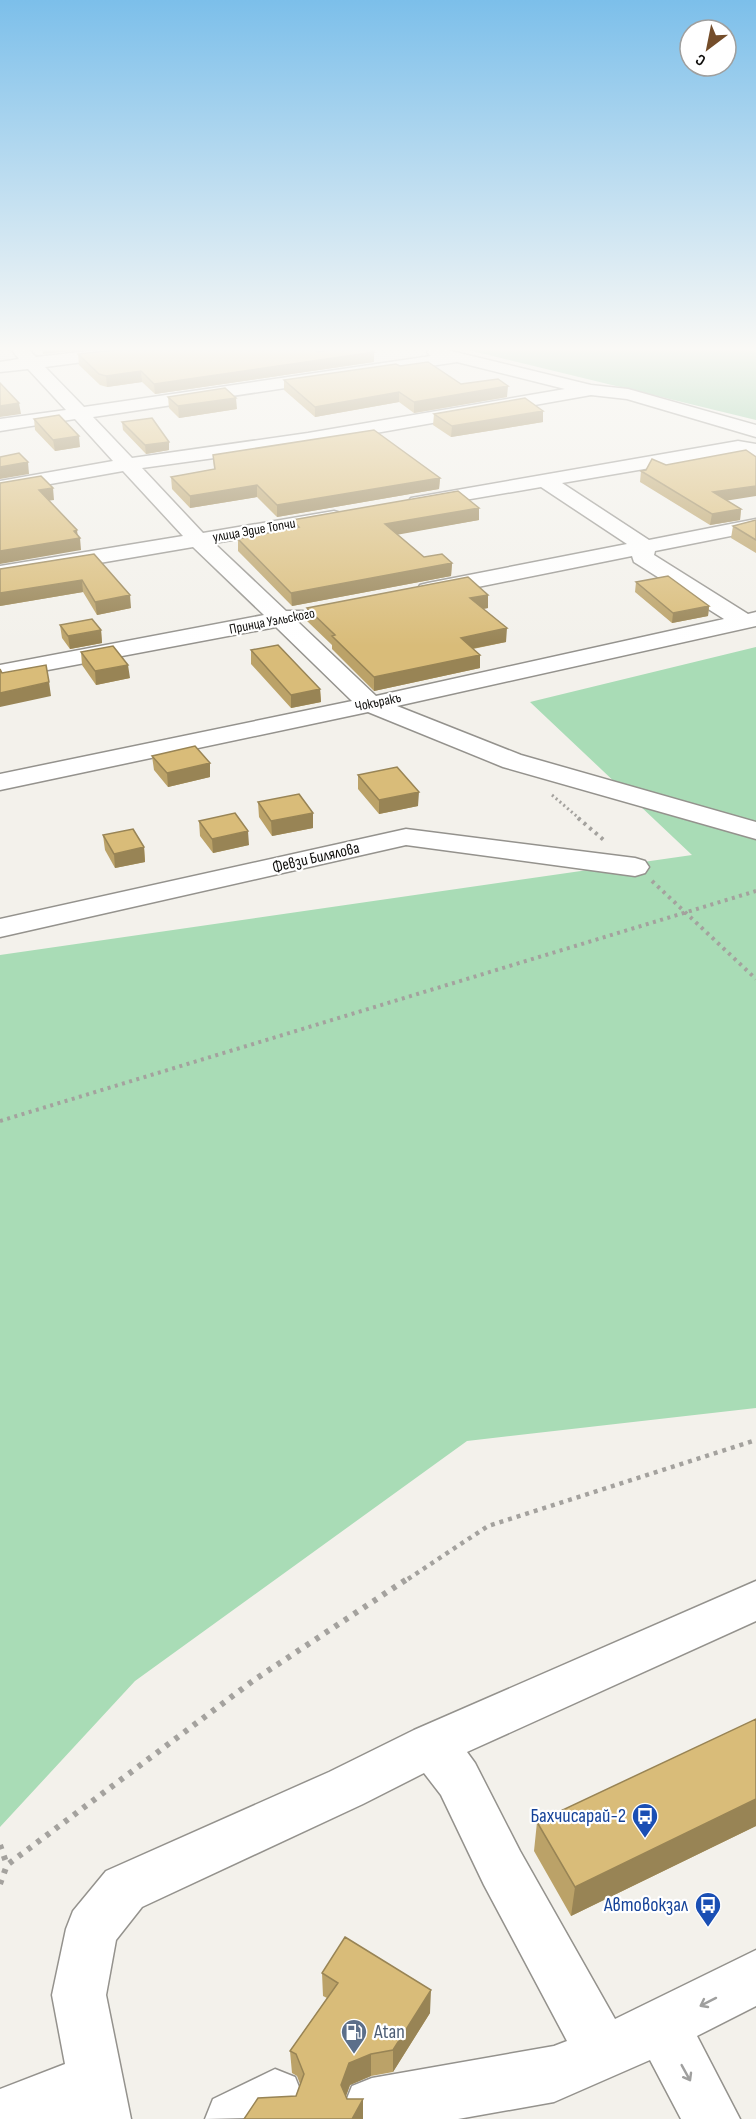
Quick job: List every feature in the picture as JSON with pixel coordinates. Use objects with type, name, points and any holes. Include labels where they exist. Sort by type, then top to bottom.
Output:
[{"type":"street","points":[[115,449],[198,540],[370,704],[512,761],[756,831]]},
{"type":"street","points":[[0,487],[240,449]]},
{"type":"street","points":[[395,506],[739,449]]},
{"type":"street","points":[[545,481],[646,547]]},
{"type":"street","name":"улица Эдие Топчи","points":[[0,573],[349,514]]},
{"type":"street","points":[[406,594],[756,525]]},
{"type":"street","points":[[646,547],[642,557],[750,620]]},
{"type":"street","name":"Принца Уэльского","points":[[0,672],[314,612]]},
{"type":"street","name":"Чокъракъ","points":[[0,782],[370,704],[750,620]]},
{"type":"street","name":"Февзи Билялова","points":[[0,928],[406,837],[635,867]]},
{"type":"street","points":[[0,2117],[99,2100],[79,1995],[92,1929],[124,1888],[346,1788],[430,1744],[756,1600]]},
{"type":"street","points":[[430,1744],[458,1779],[502,1868],[604,2054]]},
{"type":"street","points":[[372,2106],[554,2074],[604,2054],[756,1977]]},
{"type":"street","points":[[661,2026],[712,2119]]},
{"type":"path","points":[[512,761],[685,911],[756,980]]},
{"type":"path","points":[[0,1121],[756,891]]},
{"type":"path","points":[[0,1884],[7,1865],[254,1680],[488,1526],[756,1440]]},
{"type":"path","points":[[0,1845],[7,1865]]},
{"type":"path","points":[[0,1862],[7,1865]]},
{"type":"green space","points":[[756,647],[756,1408],[467,1441],[135,1681],[0,1827],[0,955],[692,855],[530,702]]},
{"type":"building","points":[[252,449],[400,449],[440,478],[277,505],[257,485],[190,496],[171,477],[215,469],[213,455]]},
{"type":"building","points":[[746,450],[756,457],[756,486],[713,492],[741,509],[712,514],[641,471],[646,470],[652,459],[666,465]]},
{"type":"building","points":[[19,453],[28,462],[0,467],[0,457]]},
{"type":"building","points":[[41,476],[53,488],[39,490],[77,530],[74,531],[80,538],[0,551],[0,483]]},
{"type":"building","points":[[458,491],[479,508],[385,524],[424,557],[442,554],[452,563],[291,593],[238,539],[299,527],[292,520]]},
{"type":"building","points":[[756,520],[756,540],[733,526]]},
{"type":"building","points":[[94,554],[130,595],[95,602],[82,580],[0,593],[0,569]]},
{"type":"building","points":[[668,576],[709,606],[673,613],[636,582]]},
{"type":"building","points":[[468,577],[488,595],[470,598],[507,628],[461,638],[480,655],[374,677],[307,608]]},
{"type":"building","points":[[92,619],[101,630],[68,636],[60,625]]},
{"type":"building","points":[[278,645],[320,689],[291,695],[251,650]]},
{"type":"building","points":[[113,646],[128,665],[95,671],[81,652]]},
{"type":"building","points":[[46,665],[49,682],[0,693],[0,669],[2,673]]},
{"type":"building","points":[[195,746],[210,763],[167,773],[152,756]]},
{"type":"building","points":[[397,767],[419,792],[379,800],[358,775]]},
{"type":"building","points":[[299,794],[313,813],[271,821],[258,802]]},
{"type":"building","points":[[235,813],[248,831],[212,839],[199,821]]},
{"type":"building","points":[[133,829],[144,847],[114,854],[103,835]]},
{"type":"building","name":"Бахчисарай-2","points":[[756,1719],[756,1799],[575,1887],[537,1822]]},
{"type":"building","name":"Atan","points":[[345,1937],[431,1990],[393,2050],[371,2054],[349,2063],[341,2085],[347,2099],[363,2099],[352,2119],[244,2119],[258,2098],[296,2096],[304,2074],[296,2054],[290,2051],[338,1983],[322,1973]]},
{"type":"place","name":"Бахчисарай-2","points":[[645,1839]]},
{"type":"place","name":"Автовокзал","points":[[708,1928]]},
{"type":"place","name":"Atan","points":[[354,2055]]}]
